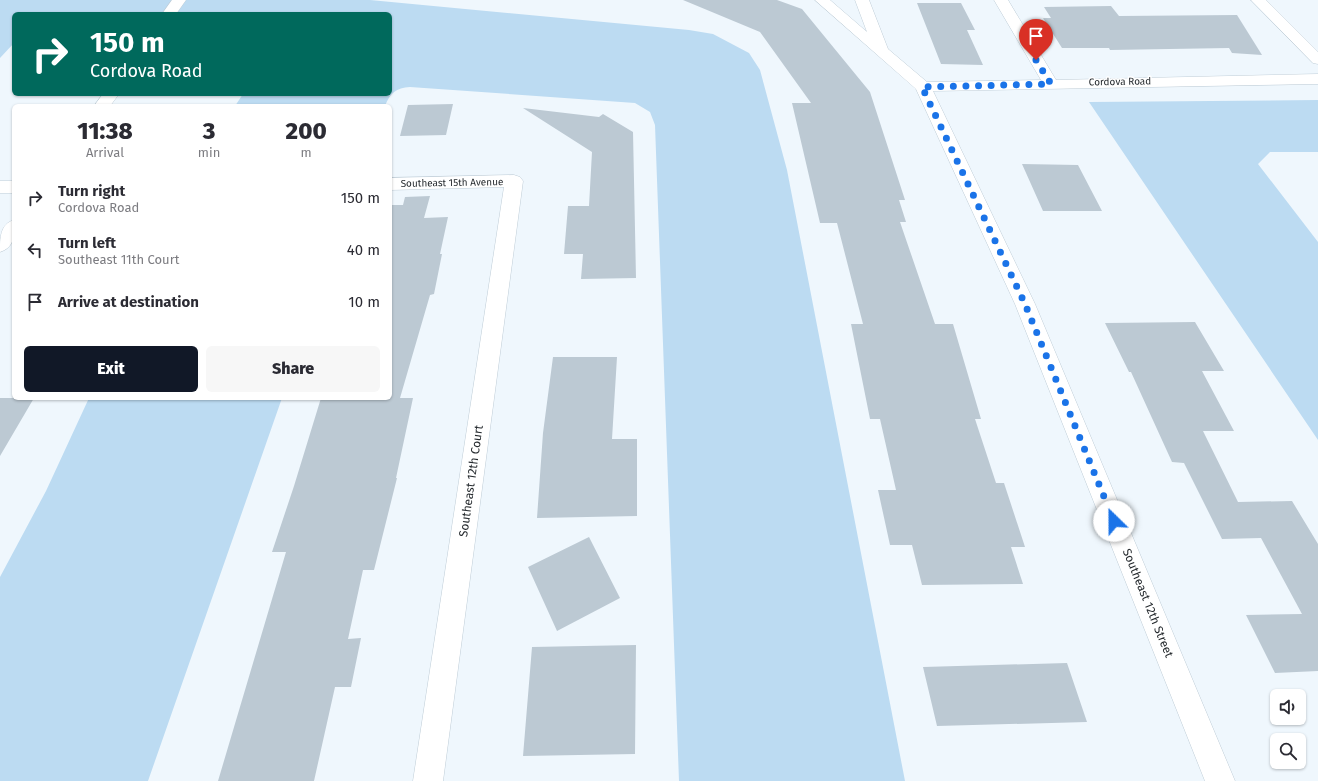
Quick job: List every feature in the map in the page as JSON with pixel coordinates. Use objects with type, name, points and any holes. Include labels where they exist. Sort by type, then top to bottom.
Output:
[{"type":"street","points":[[170,12],[179,0]]},
{"type":"street","points":[[822,0],[882,52]]},
{"type":"street","name":"Southeast 12th Street","points":[[862,0],[882,52],[922,87],[1025,304],[1220,781]]},
{"type":"street","points":[[1001,0],[1051,84]]},
{"type":"street","points":[[1258,0],[1318,60]]},
{"type":"street","name":"Cordova Road","points":[[922,87],[1318,79]]},
{"type":"street","name":"Southeast 15th Avenue","points":[[392,184],[514,181]]},
{"type":"street","name":"Southeast 12th Court","points":[[428,781],[514,181]]},
{"type":"street","points":[[0,187],[12,187]]},
{"type":"street","points":[[0,245],[12,229]]},
{"type":"water","points":[[0,0],[370,0],[689,30],[713,34],[749,53],[760,70],[787,170],[905,781],[679,781],[655,125],[650,112],[635,103],[410,87],[397,90],[392,94],[392,12],[12,12],[12,45],[0,58]]},
{"type":"water","points":[[242,96],[390,96],[386,104],[236,104]]},
{"type":"water","points":[[1318,100],[1318,152],[1270,152],[1258,164],[1318,242],[1318,440],[1089,102]]},
{"type":"water","points":[[88,400],[281,400],[148,781],[0,781],[0,577],[46,491]]},
{"type":"building","points":[[683,0],[777,0],[802,9],[870,92],[905,200],[899,200],[906,222],[900,222],[935,324],[953,324],[981,419],[975,419],[996,483],[1004,483],[1025,547],[1011,547],[1023,584],[922,585],[912,545],[890,545],[878,490],[896,490],[880,419],[870,419],[851,324],[863,324],[837,223],[820,223],[792,103],[811,103],[760,32]]},
{"type":"building","points":[[917,3],[961,3],[975,30],[967,30],[983,65],[941,64]]},
{"type":"building","points":[[1111,6],[1119,16],[1237,15],[1262,55],[1232,53],[1229,48],[1110,50],[1109,48],[1062,48],[1043,18],[1051,18],[1044,7]]},
{"type":"building","points":[[453,104],[446,135],[400,136],[408,105]]},
{"type":"building","points":[[523,108],[599,117],[603,114],[633,132],[636,278],[581,279],[583,254],[564,254],[568,206],[589,206],[592,152]]},
{"type":"building","points":[[1022,164],[1078,165],[1102,211],[1043,211]]},
{"type":"building","points":[[430,196],[424,218],[448,217],[440,254],[442,254],[434,294],[430,295],[400,398],[413,398],[397,478],[374,570],[363,570],[348,639],[361,638],[351,687],[335,687],[314,781],[218,781],[286,552],[272,552],[320,400],[392,400],[392,205],[403,205],[405,197]]},
{"type":"building","points":[[1195,322],[1224,371],[1202,371],[1234,431],[1203,431],[1238,502],[1292,501],[1318,544],[1318,671],[1275,673],[1246,615],[1302,614],[1261,538],[1222,539],[1184,463],[1172,462],[1131,372],[1129,372],[1105,323]]},
{"type":"building","points":[[553,357],[617,357],[612,439],[637,439],[637,516],[537,518],[543,433]]},
{"type":"building","points":[[0,398],[12,398],[12,400],[33,400],[0,456]]},
{"type":"building","points":[[589,537],[620,598],[557,631],[528,567]]},
{"type":"building","points":[[636,645],[635,754],[523,756],[532,647]]},
{"type":"building","points":[[1067,663],[1087,722],[937,726],[923,667]]},
{"type":"route","points":[[1036,60],[1051,84],[922,87],[1025,304],[1114,521]]}]
